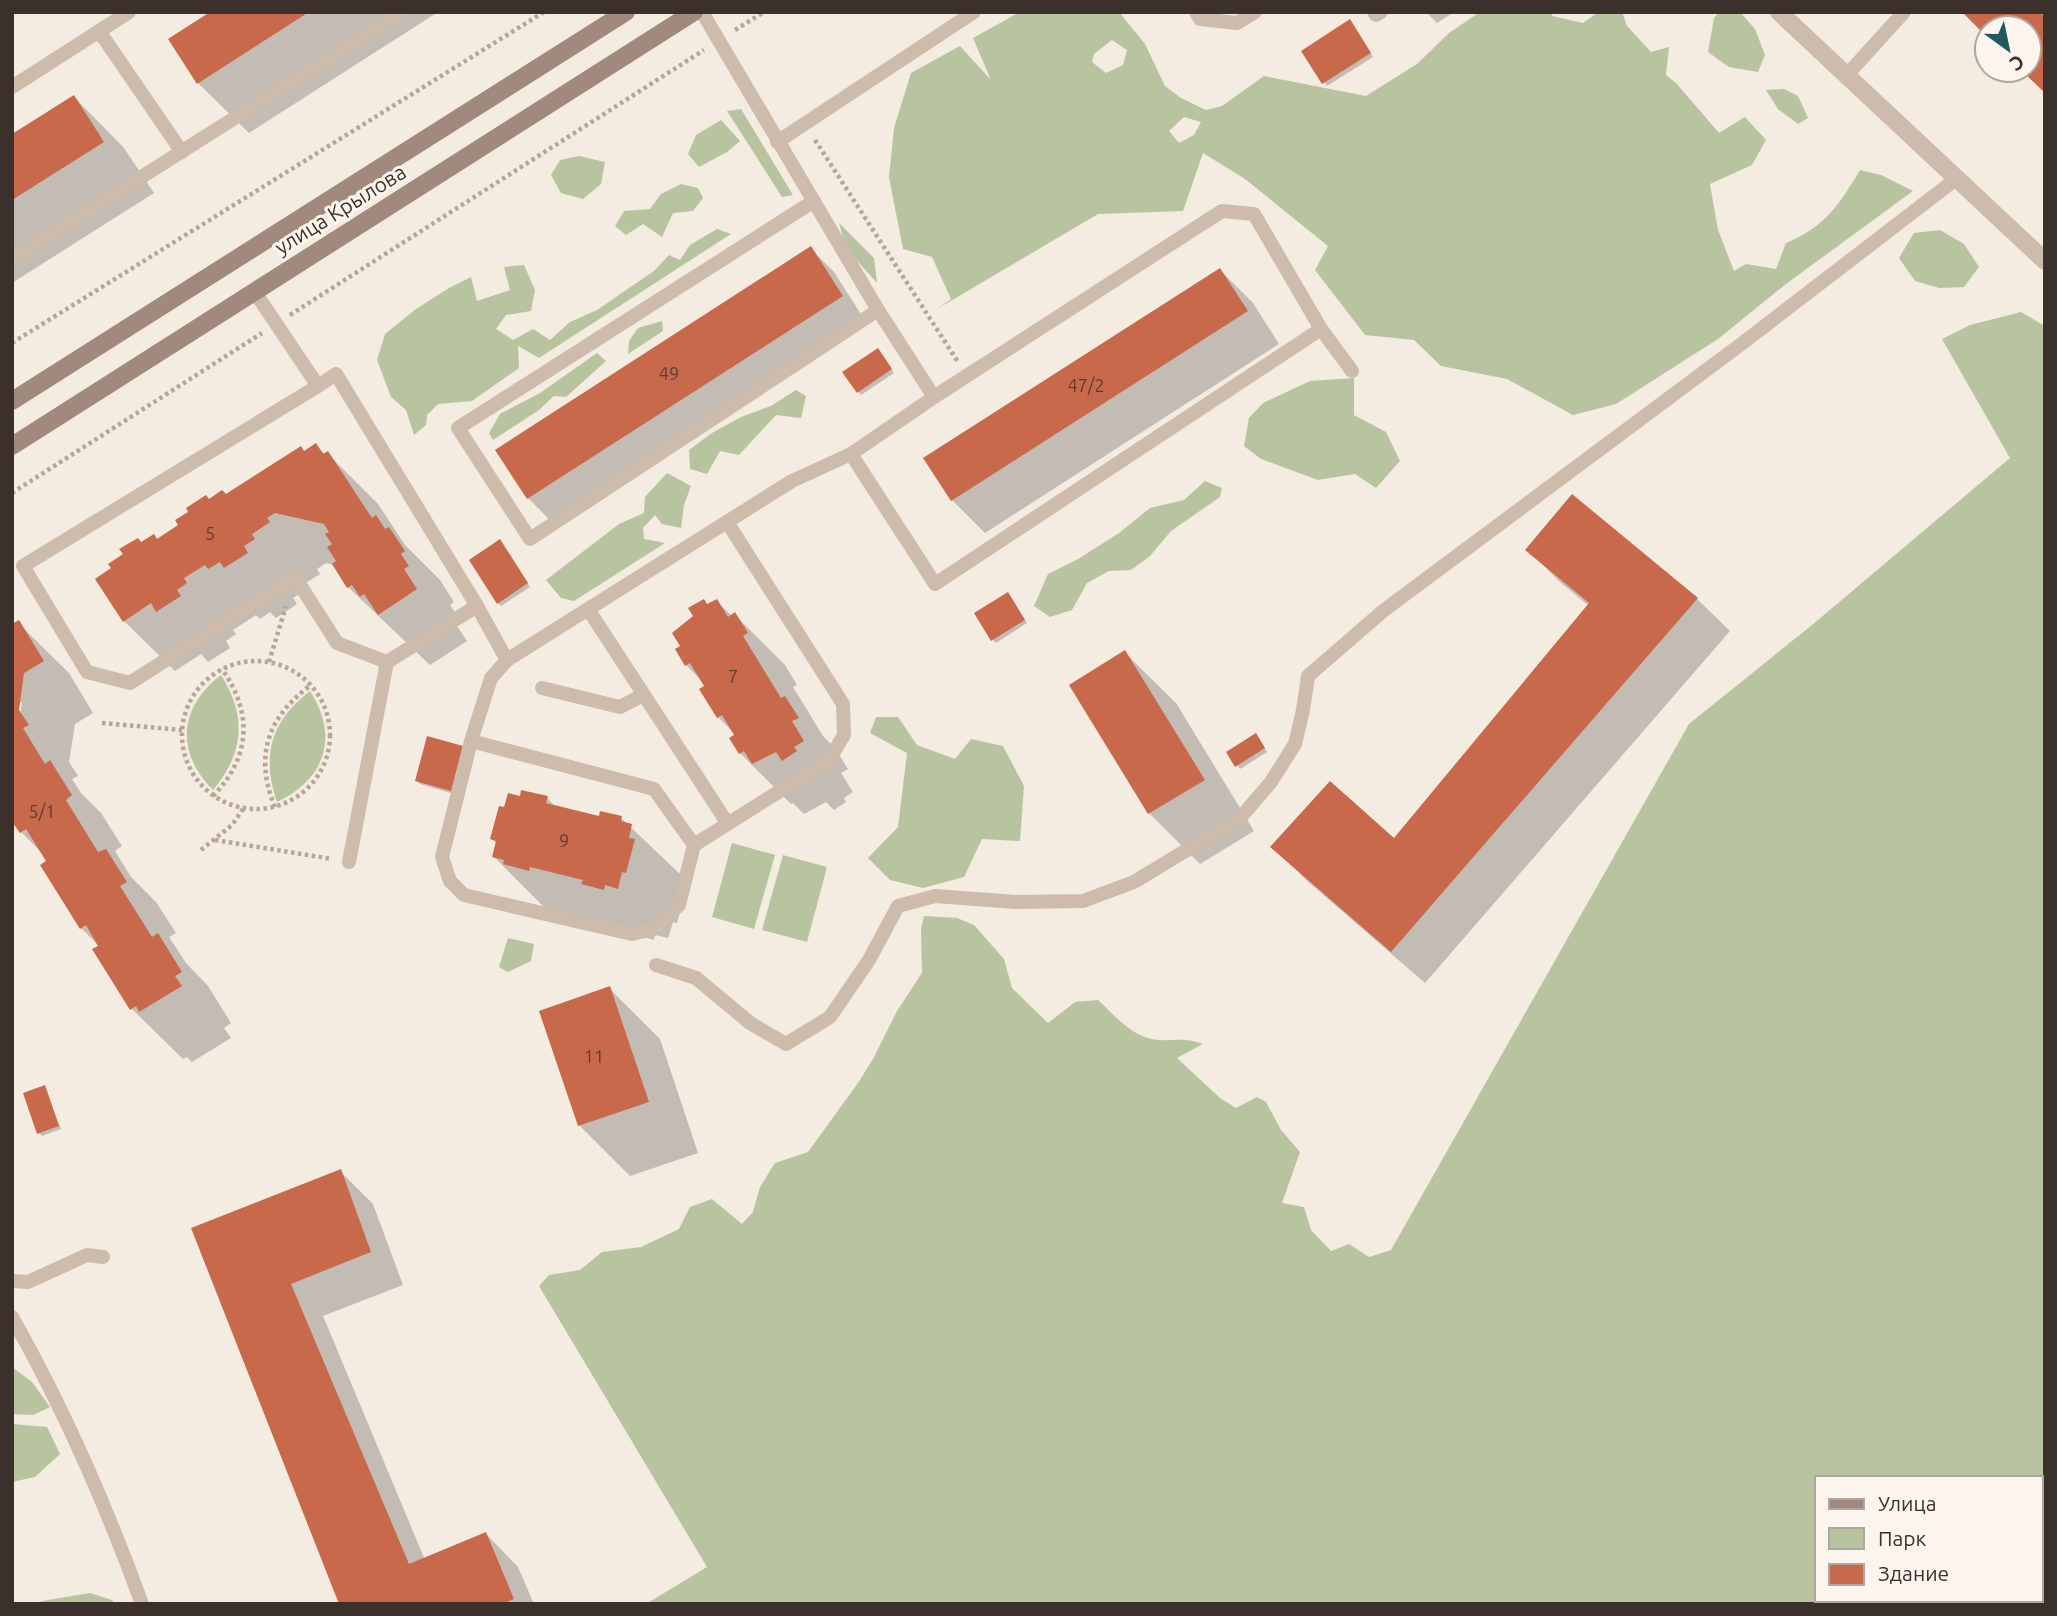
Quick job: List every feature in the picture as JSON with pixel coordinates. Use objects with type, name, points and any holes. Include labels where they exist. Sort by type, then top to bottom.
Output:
[{"type":"main road","name":"улица Крылова","points":[[12,401],[626,12]]},
{"type":"main road","name":"улица Крылова","points":[[12,446],[694,12]]},
{"type":"street","points":[[1779,12],[2045,261]]},
{"type":"lane","points":[[12,87],[129,12]]},
{"type":"lane","points":[[12,259],[402,12]]},
{"type":"lane","points":[[702,12],[878,310],[934,397]]},
{"type":"lane","points":[[777,142],[974,12]]},
{"type":"lane","points":[[1196,12],[1200,19],[1237,23],[1255,12]]},
{"type":"lane","points":[[1374,12],[1376,15],[1381,12]]},
{"type":"lane","points":[[1846,76],[1904,12]]},
{"type":"lane","points":[[99,31],[182,152]]},
{"type":"lane","points":[[656,965],[696,978],[750,1023],[786,1044],[830,1017],[870,960],[898,906],[935,896],[1016,902],[1083,901],[1134,882],[1241,817],[1271,782],[1295,744],[1308,676],[1383,611],[1740,345],[1956,179]]},
{"type":"lane","points":[[814,201],[458,428],[530,539],[878,310]]},
{"type":"lane","points":[[727,522],[843,704],[844,735],[829,760],[694,845],[679,905],[653,929],[632,934],[464,895],[450,881],[442,857],[471,741],[491,678],[507,660],[792,481],[851,454],[934,397],[1222,211],[1254,214],[1321,329],[1352,371]]},
{"type":"lane","points":[[254,291],[317,386]]},
{"type":"lane","points":[[851,454],[935,584],[1321,329]]},
{"type":"lane","points":[[387,662],[337,643],[295,577],[130,684],[87,672],[23,566],[336,374],[507,660]]},
{"type":"lane","points":[[349,862],[387,662],[477,606]]},
{"type":"lane","points":[[588,609],[728,824]]},
{"type":"lane","points":[[542,688],[620,707],[643,695]]},
{"type":"lane","points":[[471,741],[654,789],[694,845]]},
{"type":"lane","points":[[12,1281],[28,1282],[88,1255],[103,1257]]},
{"type":"lane","points":[[12,1317],[64,1416],[103,1500],[142,1604]]},
{"type":"path","points":[[12,343],[544,12]]},
{"type":"path","points":[[12,494],[764,12]]},
{"type":"path","points":[[805,124],[967,376]]},
{"type":"path","points":[[269,662],[295,577]]},
{"type":"path","points":[[269,662],[299,674],[321,698],[330,731],[329,748],[325,764],[305,791],[291,801],[275,807],[243,808],[228,804],[201,785],[184,756],[182,730],[187,706],[196,691],[208,679],[237,663],[269,662]]},
{"type":"path","points":[[214,796],[226,784],[235,769],[244,734],[239,700],[222,669]]},
{"type":"path","points":[[275,807],[265,774],[268,738],[285,707],[311,685]]},
{"type":"path","points":[[102,723],[182,730]]},
{"type":"path","points":[[201,850],[232,825],[243,808]]},
{"type":"path","points":[[215,840],[349,862]]},
{"type":"green space","points":[[1020,12],[1119,12],[1145,44],[1165,86],[1181,98],[1206,110],[1222,106],[1264,76],[1366,96],[1417,64],[1449,33],[1480,12],[1553,12],[1552,16],[1583,23],[1598,12],[1622,12],[1627,26],[1651,52],[1669,47],[1666,75],[1719,133],[1745,117],[1766,140],[1752,165],[1710,184],[1718,230],[1734,271],[1746,264],[1776,269],[1786,243],[1811,230],[1830,214],[1860,170],[1881,175],[1913,191],[1786,284],[1718,339],[1616,404],[1573,415],[1507,379],[1441,366],[1414,340],[1365,335],[1315,270],[1328,246],[1245,179],[1203,153],[1183,211],[1098,214],[937,309],[951,299],[932,257],[903,249],[889,177],[894,128],[911,73],[960,46],[991,80],[973,38]],"holes":[[[1112,40],[1127,50],[1123,65],[1106,73],[1092,62],[1094,54]],[[1184,117],[1201,122],[1194,135],[1179,143],[1169,131]]]},
{"type":"green space","points":[[1719,12],[1740,12],[1755,29],[1765,55],[1758,72],[1729,67],[1708,52],[1714,18]]},
{"type":"green space","points":[[1784,89],[1798,96],[1808,118],[1798,124],[1778,109],[1766,90]]},
{"type":"green space","points":[[741,109],[793,195],[782,197],[727,111]]},
{"type":"green space","points":[[721,120],[740,141],[727,152],[699,167],[688,154],[696,135]]},
{"type":"green space","points":[[579,156],[605,162],[601,184],[583,199],[561,193],[551,175],[560,160]]},
{"type":"green space","points":[[681,184],[698,188],[703,198],[693,211],[673,213],[662,237],[643,224],[626,235],[615,226],[624,211],[650,209],[661,194]]},
{"type":"green space","points":[[839,223],[874,258],[877,283],[846,248]]},
{"type":"green space","points":[[717,229],[731,234],[539,358],[518,346],[519,368],[472,401],[438,404],[427,415],[426,425],[414,435],[406,410],[391,397],[377,360],[385,334],[416,309],[449,288],[471,277],[477,301],[510,290],[504,267],[524,265],[535,290],[531,311],[506,315],[496,329],[513,340],[533,329],[550,340],[570,322],[597,310],[654,271],[669,255],[680,260],[690,245]]},
{"type":"green space","points":[[1940,230],[1964,244],[1979,267],[1964,287],[1939,288],[1915,281],[1899,258],[1914,233]]},
{"type":"green space","points":[[2021,312],[2045,326],[2045,1604],[646,1604],[707,1567],[539,1286],[549,1275],[580,1270],[602,1252],[641,1247],[679,1229],[690,1207],[712,1199],[742,1224],[753,1212],[760,1187],[775,1163],[808,1152],[873,1059],[897,1011],[922,973],[921,929],[924,916],[957,918],[974,925],[1004,959],[1012,988],[1048,1023],[1075,1002],[1098,1000],[1140,1035],[1158,1040],[1185,1040],[1203,1044],[1177,1058],[1220,1098],[1236,1108],[1257,1097],[1266,1102],[1281,1130],[1300,1152],[1282,1203],[1304,1207],[1311,1230],[1331,1251],[1349,1244],[1369,1257],[1391,1250],[1689,724],[1812,625],[2010,458],[1942,339],[1970,325]]},
{"type":"green space","points":[[662,321],[663,331],[628,354],[629,341],[638,328]]},
{"type":"green space","points":[[597,353],[606,361],[566,397],[554,396],[539,410],[493,440],[489,433],[500,414],[540,393]]},
{"type":"green space","points":[[1354,378],[1354,415],[1386,432],[1400,461],[1376,488],[1355,474],[1318,480],[1261,459],[1244,446],[1249,418],[1263,403],[1310,381]]},
{"type":"green space","points":[[796,390],[806,396],[801,418],[776,415],[739,455],[720,451],[707,474],[690,469],[689,450],[712,433],[741,417],[771,406]]},
{"type":"green space","points":[[667,473],[691,486],[684,505],[681,528],[662,524],[655,515],[643,528],[644,539],[665,543],[574,601],[561,598],[546,580],[619,524],[644,513],[645,497]]},
{"type":"green space","points":[[1205,481],[1222,488],[1220,497],[1171,531],[1150,556],[1131,570],[1109,571],[1087,583],[1072,610],[1050,617],[1034,606],[1048,574],[1119,533],[1150,508],[1184,500]]},
{"type":"green space","points":[[221,675],[235,705],[238,734],[231,762],[213,790],[192,761],[187,730],[197,701]]},
{"type":"green space","points":[[310,691],[324,724],[323,755],[317,769],[307,781],[277,802],[270,769],[273,740],[286,714]]},
{"type":"green space","points":[[876,717],[898,717],[917,745],[955,759],[971,739],[1003,746],[1024,786],[1020,841],[982,839],[964,877],[923,888],[890,880],[868,858],[898,827],[907,753],[870,733]]},
{"type":"green space","points":[[732,843],[775,855],[754,929],[712,917]]},
{"type":"green space","points":[[783,855],[827,867],[807,942],[762,930]]},
{"type":"green space","points":[[508,938],[534,944],[531,961],[508,972],[499,967]]},
{"type":"green space","points":[[12,1367],[32,1382],[50,1407],[33,1415],[12,1414]]},
{"type":"green space","points":[[12,1424],[47,1427],[60,1454],[35,1477],[12,1482]]},
{"type":"green space","points":[[90,1593],[112,1600],[115,1604],[36,1604],[42,1601]]},
{"type":"building","points":[[210,12],[309,12],[197,84],[168,39]]},
{"type":"building","points":[[1962,12],[2042,14],[1973,14],[1973,23]]},
{"type":"building","points":[[2043,15],[2045,17],[2045,93],[2036,84],[2043,84]]},
{"type":"building","points":[[1350,19],[1371,53],[1322,84],[1301,51]]},
{"type":"building","points":[[74,95],[104,142],[12,200],[12,134]]},
{"type":"building","points":[[811,246],[843,296],[527,499],[495,450]]},
{"type":"building","points":[[1220,268],[1248,311],[951,501],[923,458]]},
{"type":"building","points":[[878,348],[892,369],[857,393],[842,372]]},
{"type":"building","points":[[316,443],[323,454],[328,451],[372,518],[376,515],[385,529],[389,527],[405,551],[401,554],[409,566],[404,569],[417,589],[378,615],[364,594],[360,597],[352,585],[347,588],[332,564],[336,561],[327,547],[332,544],[325,534],[329,532],[324,524],[275,513],[267,518],[270,522],[252,534],[255,539],[244,546],[248,553],[224,568],[220,562],[208,569],[205,565],[184,578],[187,583],[177,590],[181,596],[156,612],[151,603],[123,622],[95,579],[111,568],[108,564],[123,554],[119,549],[138,538],[141,542],[154,534],[157,539],[178,525],[175,520],[188,512],[186,508],[206,495],[209,499],[222,490],[226,494],[301,446],[304,451]]},
{"type":"building","points":[[1572,494],[1698,598],[1391,952],[1270,847],[1330,781],[1394,838],[1589,603],[1525,550]]},
{"type":"building","points":[[500,539],[528,583],[497,604],[469,560]]},
{"type":"building","points":[[1008,592],[1025,620],[991,641],[974,613]]},
{"type":"building","points":[[704,599],[707,604],[717,599],[728,617],[735,612],[748,633],[743,636],[781,698],[785,696],[799,718],[792,721],[804,741],[794,747],[797,751],[782,761],[776,752],[752,764],[744,751],[739,754],[729,738],[734,735],[722,715],[717,718],[699,689],[704,686],[690,663],[685,666],[675,649],[680,646],[672,633],[693,616],[688,608]]},
{"type":"building","points":[[19,620],[44,661],[24,673],[19,710],[29,725],[23,728],[45,764],[50,760],[72,795],[66,800],[98,852],[106,849],[127,882],[120,886],[152,937],[158,933],[182,972],[175,976],[182,986],[139,1012],[136,1006],[130,1010],[92,949],[98,946],[86,925],[80,929],[40,865],[46,861],[26,829],[20,833],[12,822],[12,624]]},
{"type":"building","points":[[1125,650],[1205,780],[1148,814],[1069,685]]},
{"type":"building","points":[[1256,733],[1265,748],[1235,767],[1226,752]]},
{"type":"building","points":[[427,736],[463,746],[451,791],[415,781]]},
{"type":"building","points":[[521,790],[548,796],[546,803],[599,816],[600,811],[622,816],[621,821],[632,824],[629,838],[635,839],[626,873],[622,872],[618,889],[605,885],[604,890],[581,884],[583,880],[530,867],[529,871],[503,864],[504,860],[492,857],[496,841],[490,839],[499,806],[504,807],[508,793],[520,796]]},
{"type":"building","points":[[610,986],[649,1102],[578,1126],[539,1011]]},
{"type":"building","points":[[45,1085],[59,1126],[37,1134],[23,1093]]},
{"type":"building","points":[[341,1169],[371,1252],[291,1284],[409,1564],[486,1532],[514,1599],[502,1604],[339,1604],[191,1228]]}]
